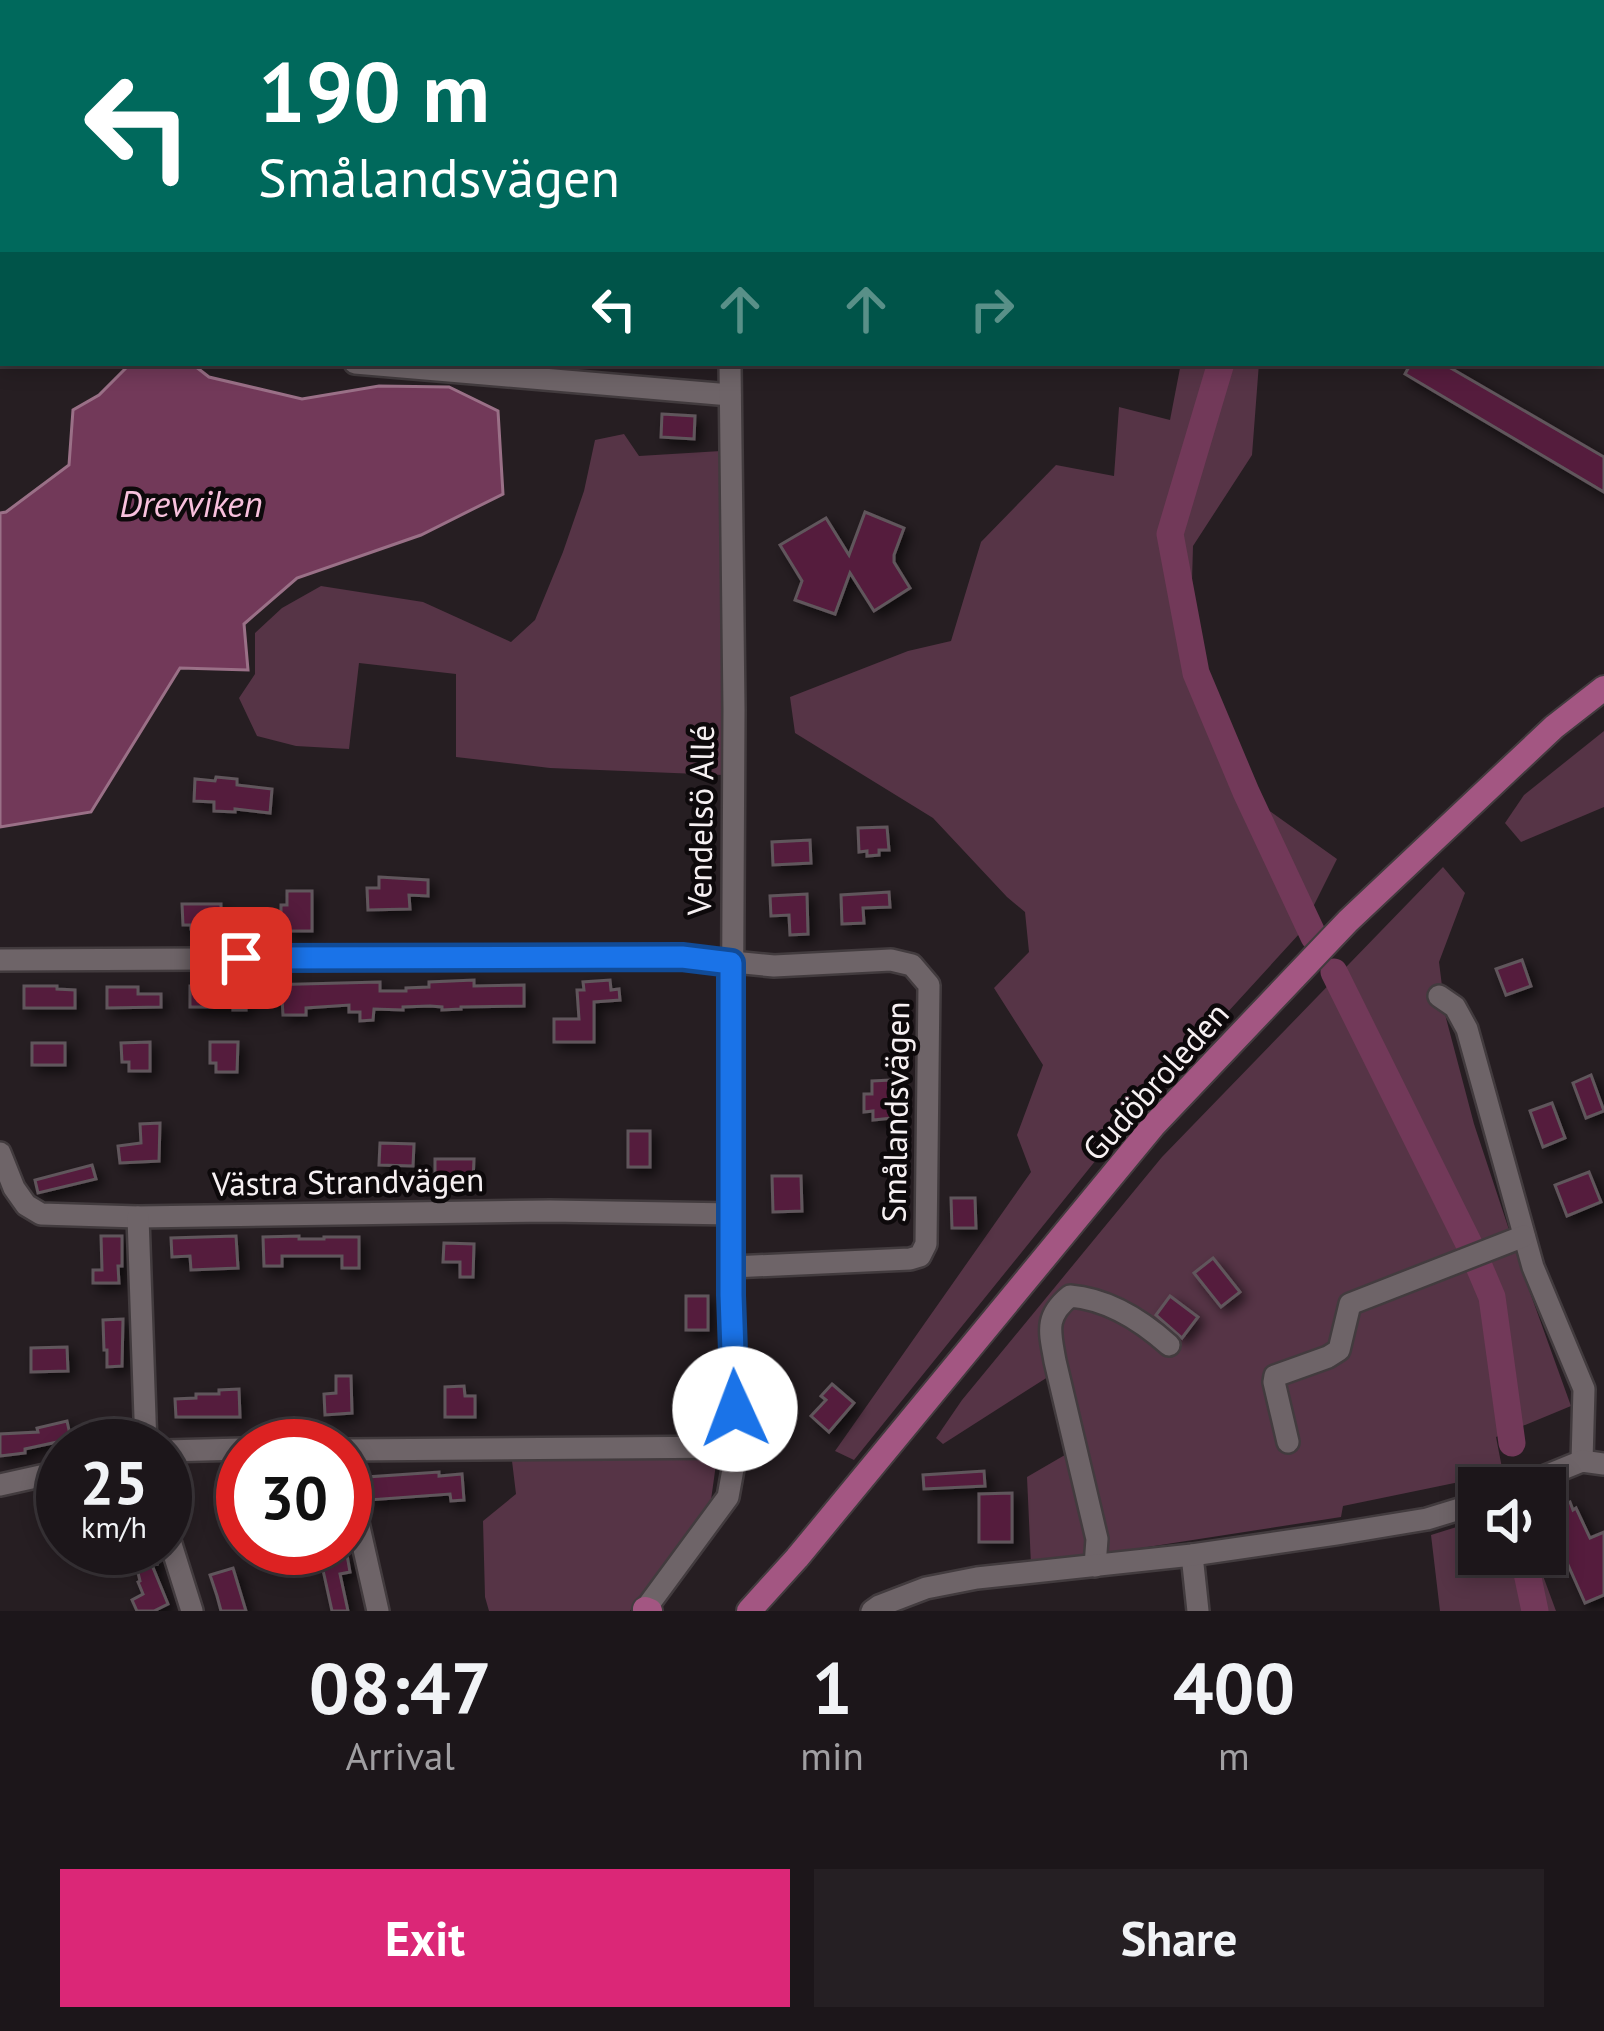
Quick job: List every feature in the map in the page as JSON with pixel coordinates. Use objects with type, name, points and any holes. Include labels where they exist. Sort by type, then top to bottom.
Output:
[{"type":"main road","name":"Gudöbroleden","points":[[749,1611],[1153,1126],[1348,921],[1554,727],[1604,688]]},
{"type":"main road","name":"Gudöbroleden","points":[[773,1611],[797,1558]]},
{"type":"street","points":[[390,366],[730,395]]},
{"type":"street","name":"Vendelsö Allé","points":[[646,1611],[728,1497],[736,1447],[730,366]]},
{"type":"street","name":"Smålandsvägen","points":[[0,960],[682,957],[774,966],[891,960],[912,965],[929,985],[926,1244],[920,1256],[732,1268]]},
{"type":"street","points":[[1439,996],[1455,1007],[1467,1029],[1533,1267],[1584,1389],[1593,1462]]},
{"type":"street","name":"Västra Strandvägen","points":[[0,1153],[14,1188],[26,1205],[41,1214],[733,1214]]},
{"type":"street","points":[[138,1217],[145,1419]]},
{"type":"street","points":[[1288,1442],[1276,1376],[1339,1350],[1349,1304],[1524,1236]]},
{"type":"street","points":[[1095,1566],[1097,1539],[1050,1334],[1053,1312],[1070,1297],[1093,1298],[1119,1310],[1168,1345]]},
{"type":"street","points":[[372,1450],[736,1447]]},
{"type":"street","points":[[0,1485],[36,1477]]},
{"type":"street","points":[[872,1611],[926,1588],[977,1578],[1192,1555],[1427,1519],[1458,1509]]},
{"type":"street","points":[[1192,1555],[1198,1611]]},
{"type":"street","points":[[181,1575],[192,1611]]},
{"type":"street","points":[[370,1575],[378,1611]]},
{"type":"shaded area","points":[[1180,366],[1259,366],[1252,455],[1193,546],[1189,686],[1264,807],[1337,859],[1300,933],[1121,1129],[854,1460],[835,1451],[1031,1172],[1017,1135],[1043,1065],[994,988],[1029,952],[1025,912],[933,818],[795,733],[790,697],[908,651],[951,641],[981,542],[1056,465],[1114,476],[1119,407],[1170,420]]},
{"type":"shaded area","points":[[624,434],[639,456],[721,451],[723,775],[550,768],[456,757],[456,674],[359,663],[349,749],[296,746],[257,736],[239,698],[255,674],[255,633],[282,608],[321,586],[423,602],[511,642],[535,620],[584,491],[595,440]]},
{"type":"shaded area","points":[[1604,731],[1604,807],[1521,842],[1505,823],[1524,795]]},
{"type":"shaded area","points":[[1443,867],[1465,893],[1439,962],[1446,1018],[1474,1124],[1571,1406],[1496,1437],[1502,1467],[1458,1467],[1458,1482],[1343,1506],[1341,1517],[1031,1565],[1027,1477],[1070,1452],[1051,1375],[943,1444],[936,1438],[1162,1157]]},
{"type":"shaded area","points":[[717,1457],[710,1507],[630,1611],[489,1611],[483,1521],[516,1494],[512,1461]]},
{"type":"shaded area","points":[[1458,1527],[1458,1575],[1543,1575],[1556,1611],[1440,1611],[1431,1535]]},
{"type":"water","name":"Drevviken","points":[[128,366],[195,366],[209,377],[302,399],[379,386],[449,387],[498,411],[503,494],[421,535],[297,578],[244,624],[248,670],[180,668],[91,812],[0,827],[0,513],[69,465],[73,410],[99,395]]},
{"type":"building","points":[[1409,366],[1447,366],[1604,457],[1604,492],[1405,374]]},
{"type":"building","points":[[662,414],[695,416],[694,439],[661,437]]},
{"type":"building","points":[[865,512],[904,528],[894,562],[910,588],[874,611],[850,573],[835,614],[795,600],[802,581],[780,545],[826,518],[849,555]]},
{"type":"building","points":[[216,777],[272,789],[270,813],[214,811],[214,802],[194,801],[195,779],[215,781]]},
{"type":"building","points":[[887,827],[889,850],[867,856],[867,851],[859,852],[858,828]]},
{"type":"building","points":[[810,840],[811,863],[773,865],[772,842]]},
{"type":"building","points":[[379,877],[428,880],[428,896],[409,895],[410,909],[368,910],[367,888],[379,888]]},
{"type":"building","points":[[287,891],[312,891],[312,931],[287,931],[287,923],[281,923]]},
{"type":"building","points":[[889,892],[890,907],[863,908],[864,923],[842,924],[841,895]]},
{"type":"building","points":[[807,894],[808,934],[790,935],[789,915],[771,916],[770,896]]},
{"type":"building","points":[[182,904],[221,904],[221,929],[183,925]]},
{"type":"building","points":[[1522,960],[1531,986],[1506,995],[1496,969]]},
{"type":"building","points":[[474,980],[474,986],[524,985],[524,1006],[374,1009],[373,1020],[360,1021],[360,1012],[349,1012],[349,1005],[283,1015],[282,998],[246,999],[246,1010],[190,1007],[190,986],[380,982],[380,991],[406,991],[429,987],[429,982]]},
{"type":"building","points":[[610,980],[611,990],[619,989],[620,1000],[594,1002],[594,1042],[554,1042],[554,1019],[579,1019],[577,990],[584,990],[583,982]]},
{"type":"building","points":[[24,986],[75,990],[75,1008],[24,1008]]},
{"type":"building","points":[[107,987],[138,987],[138,994],[161,994],[161,1007],[107,1008]]},
{"type":"building","points":[[150,1042],[150,1071],[129,1071],[129,1062],[122,1062],[121,1043]]},
{"type":"building","points":[[210,1042],[238,1042],[237,1072],[216,1072],[216,1063],[210,1063]]},
{"type":"building","points":[[32,1043],[65,1043],[65,1065],[32,1065]]},
{"type":"building","points":[[1591,1075],[1604,1111],[1586,1118],[1573,1083]]},
{"type":"building","points":[[891,1080],[893,1118],[873,1120],[873,1111],[864,1112],[864,1094],[872,1094],[872,1081]]},
{"type":"building","points":[[1552,1103],[1565,1138],[1543,1147],[1530,1111]]},
{"type":"building","points":[[160,1123],[159,1161],[120,1163],[118,1146],[141,1143],[140,1124]]},
{"type":"building","points":[[628,1131],[650,1131],[650,1167],[628,1167]]},
{"type":"building","points":[[380,1143],[414,1144],[413,1166],[379,1165]]},
{"type":"building","points":[[435,1159],[474,1159],[473,1181],[435,1180]]},
{"type":"building","points":[[92,1165],[96,1179],[38,1193],[35,1180]]},
{"type":"building","points":[[1589,1172],[1601,1202],[1567,1216],[1555,1185]]},
{"type":"building","points":[[772,1176],[801,1176],[802,1211],[773,1212]]},
{"type":"building","points":[[951,1198],[975,1198],[976,1228],[952,1228]]},
{"type":"building","points":[[101,1236],[122,1236],[119,1283],[93,1283],[93,1270],[102,1270]]},
{"type":"building","points":[[236,1236],[238,1268],[191,1270],[190,1256],[172,1257],[171,1238]]},
{"type":"building","points":[[263,1237],[359,1237],[359,1268],[342,1268],[342,1256],[282,1256],[282,1266],[264,1266]]},
{"type":"building","points":[[444,1243],[474,1244],[473,1277],[460,1277],[460,1262],[443,1262]]},
{"type":"building","points":[[1213,1258],[1240,1292],[1221,1307],[1194,1273]]},
{"type":"building","points":[[686,1296],[708,1296],[708,1330],[686,1330]]},
{"type":"building","points":[[1170,1296],[1198,1317],[1182,1338],[1156,1315]]},
{"type":"building","points":[[123,1319],[122,1366],[107,1367],[103,1320]]},
{"type":"building","points":[[67,1347],[68,1371],[31,1372],[31,1348]]},
{"type":"building","points":[[336,1376],[351,1376],[352,1413],[325,1415],[324,1394],[336,1393]]},
{"type":"building","points":[[832,1384],[854,1403],[829,1432],[811,1416],[826,1400],[821,1396]]},
{"type":"building","points":[[464,1386],[465,1396],[475,1396],[475,1417],[445,1417],[445,1387]]},
{"type":"building","points":[[239,1389],[240,1417],[176,1417],[175,1399]]},
{"type":"building","points":[[36,1432],[36,1447],[0,1456],[0,1434]]},
{"type":"building","points":[[984,1471],[985,1486],[924,1489],[923,1475]]},
{"type":"building","points":[[462,1474],[464,1500],[451,1501],[450,1494],[372,1500],[372,1477]]},
{"type":"building","points":[[1012,1493],[1012,1542],[979,1542],[979,1494]]},
{"type":"building","points":[[1566,1504],[1576,1508],[1590,1538],[1604,1532],[1604,1595],[1585,1603],[1566,1560]]},
{"type":"building","points":[[139,1575],[156,1575],[168,1604],[154,1611],[137,1611],[132,1600],[143,1594]]},
{"type":"building","points":[[210,1575],[235,1575],[246,1611],[221,1611]]},
{"type":"building","points":[[324,1575],[340,1575],[348,1611],[332,1611]]},
{"type":"waterway","points":[[1220,366],[1170,534],[1196,673],[1314,937]]},
{"type":"waterway","points":[[1334,972],[1469,1244]]},
{"type":"waterway","points":[[1478,1264],[1492,1297],[1512,1443]]},
{"type":"waterway","points":[[1527,1575],[1535,1611]]},
{"type":"route","points":[[241,958],[682,957],[731,963],[735,1409]]}]
